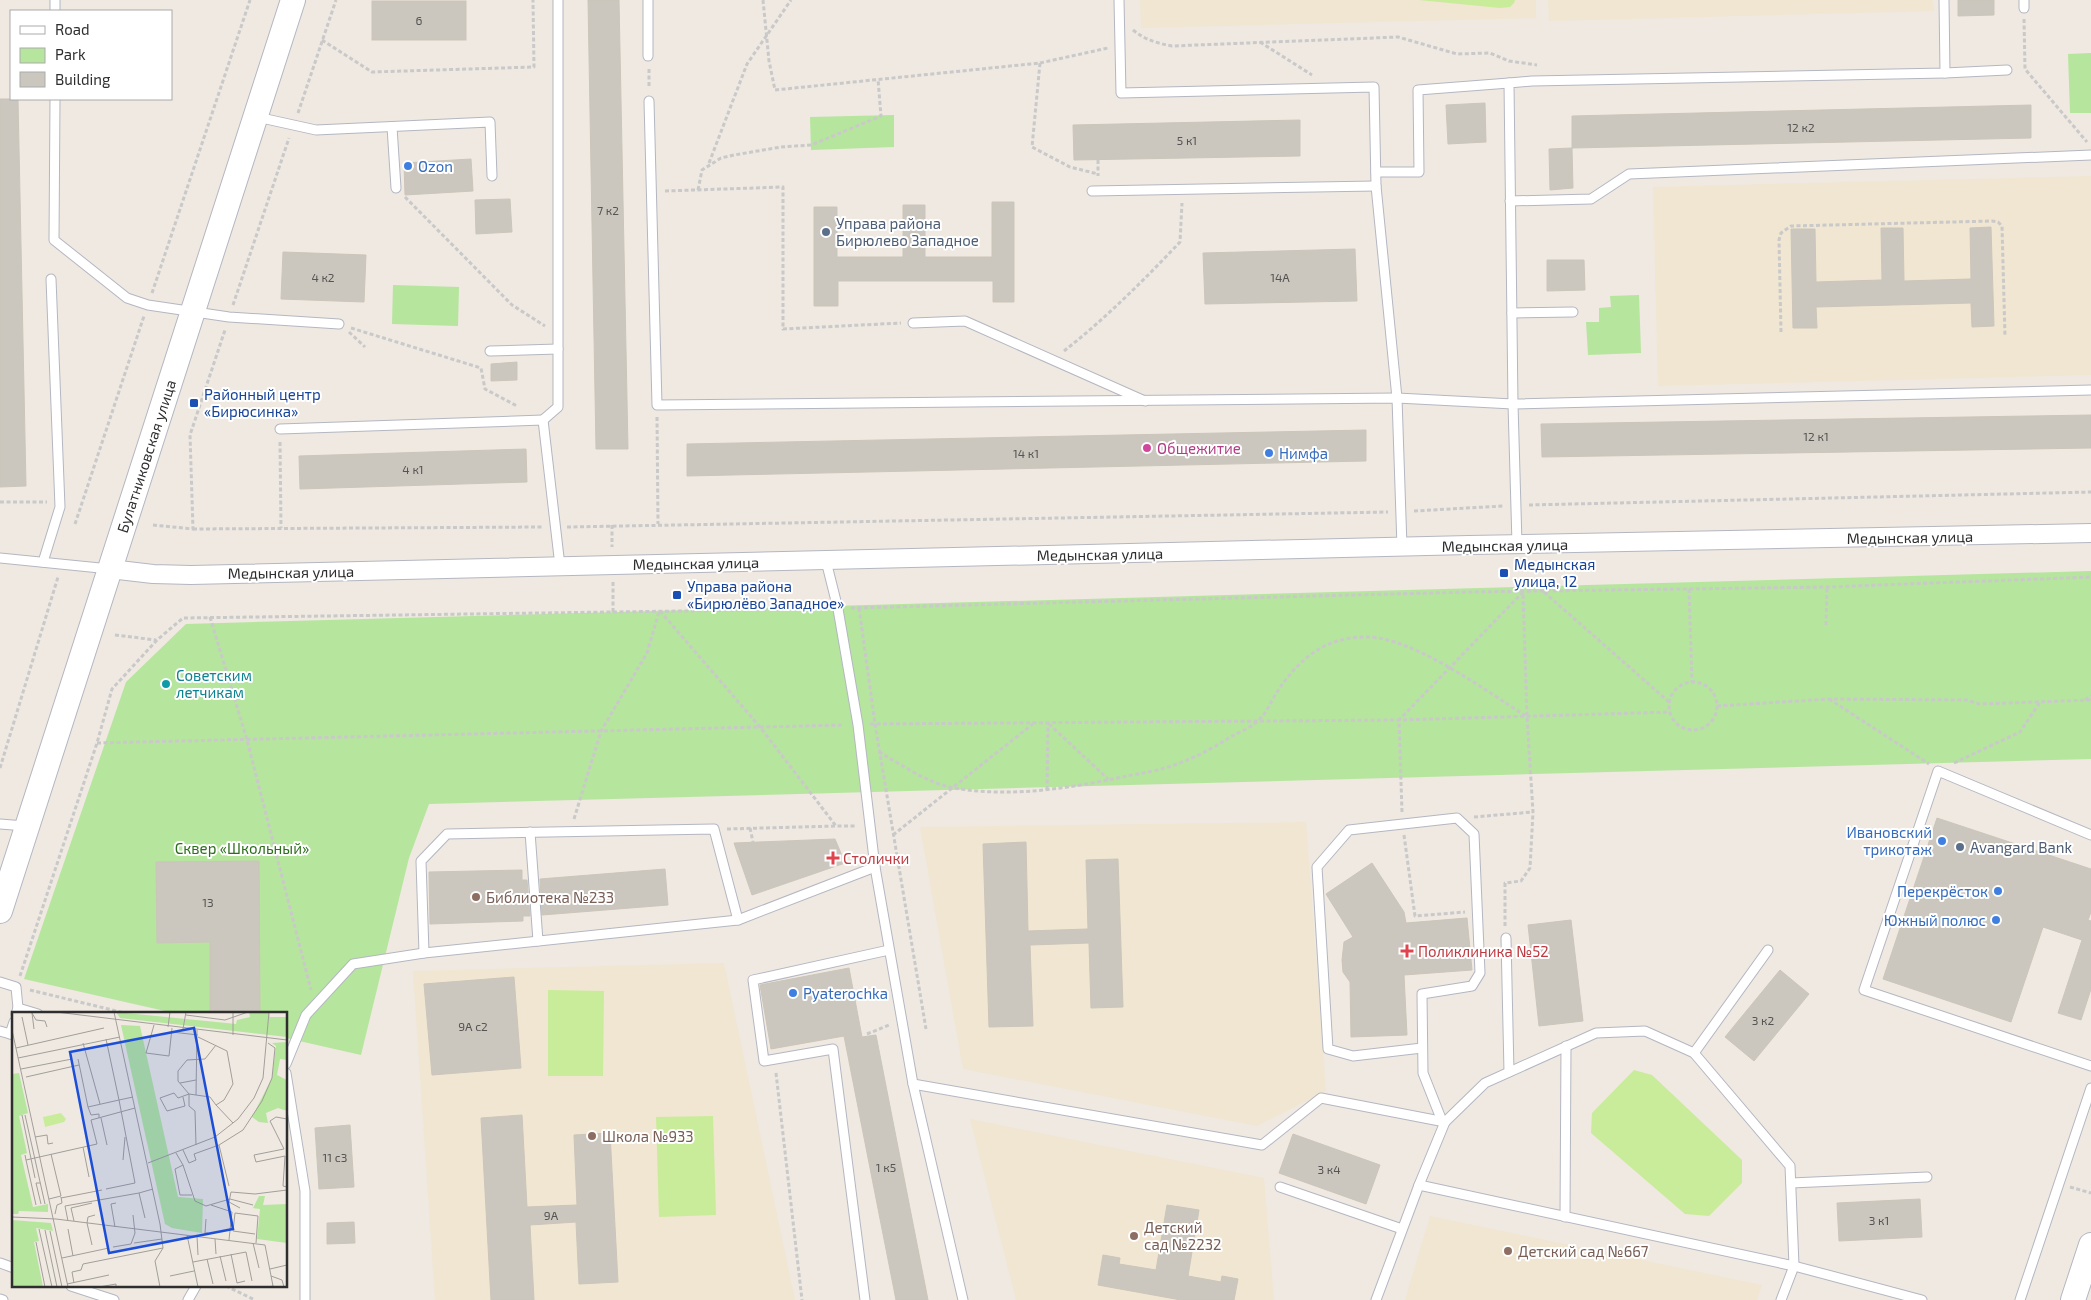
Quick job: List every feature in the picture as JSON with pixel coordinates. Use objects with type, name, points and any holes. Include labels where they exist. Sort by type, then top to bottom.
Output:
[{"type":"street","name":"Булатниковская улица","points":[[0,911],[293,0]]},
{"type":"street","name":"Медынская улица","points":[[110,569],[152,574],[191,575],[1517,544],[2091,533]]},
{"type":"street","points":[[2072,1300],[2091,1245]]},
{"type":"lane","points":[[280,429],[543,420],[558,407],[558,0]]},
{"type":"lane","points":[[648,0],[648,56]]},
{"type":"lane","points":[[1119,0],[1121,93],[1374,87],[1376,186],[1397,398],[1402,547]]},
{"type":"lane","points":[[1944,0],[1945,73]]},
{"type":"lane","points":[[1376,172],[1419,172],[1418,90],[1542,81],[1945,73],[2007,70]]},
{"type":"lane","points":[[1509,83],[1513,404],[1517,544]]},
{"type":"lane","points":[[55,100],[54,240],[127,298],[148,305],[230,317],[339,324]]},
{"type":"lane","points":[[649,101],[657,406],[1397,398],[1513,404],[2091,390]]},
{"type":"lane","points":[[254,117],[316,130],[490,122],[492,176]]},
{"type":"lane","points":[[392,127],[396,188]]},
{"type":"lane","points":[[1510,201],[1591,198],[1629,174],[2091,155]]},
{"type":"lane","points":[[1092,192],[1376,186]]},
{"type":"lane","points":[[44,562],[60,502],[51,279]]},
{"type":"lane","points":[[1512,313],[1573,312]]},
{"type":"lane","points":[[913,323],[965,320],[1148,402]]},
{"type":"lane","points":[[490,350],[558,349]]},
{"type":"lane","points":[[543,420],[560,566]]},
{"type":"lane","points":[[0,558],[110,569]]},
{"type":"lane","points":[[826,561],[838,609],[858,725],[875,867],[889,950],[914,1084],[963,1300]]},
{"type":"lane","points":[[2091,835],[1938,770],[1864,990],[2091,1066]]},
{"type":"lane","points":[[1422,1048],[1353,1056],[1328,1049],[1317,867],[1349,830],[1457,818],[1474,834],[1480,973],[1472,986],[1422,994],[1423,1074],[1444,1122]]},
{"type":"lane","points":[[0,824],[28,826]]},
{"type":"lane","points":[[424,953],[421,861],[447,834],[714,829],[738,920]]},
{"type":"lane","points":[[530,832],[538,941]]},
{"type":"lane","points":[[288,1059],[306,1015],[353,964],[424,953],[738,920],[875,867]]},
{"type":"lane","points":[[1506,938],[1509,1072]]},
{"type":"lane","points":[[865,1300],[833,1049],[764,1061],[752,980],[889,950]]},
{"type":"lane","points":[[1694,1053],[1768,950]]},
{"type":"lane","points":[[0,982],[16,987],[17,1011]]},
{"type":"lane","points":[[0,1031],[12,1035]]},
{"type":"lane","points":[[1376,1300],[1444,1122],[1485,1083],[1566,1046],[1596,1033],[1645,1031],[1694,1053],[1790,1166],[1794,1266],[1781,1300]]},
{"type":"lane","points":[[1565,1217],[1566,1046]]},
{"type":"lane","points":[[914,1084],[1262,1145],[1321,1098],[1444,1122]]},
{"type":"lane","points":[[288,1088],[305,1191],[305,1300]]},
{"type":"lane","points":[[2020,1300],[2091,1088]]},
{"type":"lane","points":[[288,1124],[292,1117]]},
{"type":"lane","points":[[1791,1184],[1927,1177]]},
{"type":"lane","points":[[1419,1185],[1794,1266],[1922,1300]]},
{"type":"lane","points":[[1280,1187],[1402,1229]]},
{"type":"lane","points":[[0,1263],[12,1267]]},
{"type":"lane","points":[[77,1288],[114,1300]]},
{"type":"lane","points":[[188,1300],[195,1288]]},
{"type":"path","points":[[75,524],[250,0]]},
{"type":"path","points":[[193,529],[190,435],[336,0]]},
{"type":"path","points":[[322,40],[372,72],[534,67],[533,0]]},
{"type":"path","points":[[763,0],[769,62],[774,90],[1040,63],[1120,46]]},
{"type":"path","points":[[709,164],[747,64],[792,0]]},
{"type":"path","points":[[2024,4],[2025,69],[2091,147]]},
{"type":"path","points":[[1131,25],[1133,30],[1141,37],[1156,43],[1172,46],[1398,37],[1457,54],[1490,53],[1509,61],[1537,65]]},
{"type":"path","points":[[1259,42],[1334,88]]},
{"type":"path","points":[[648,56],[649,101]]},
{"type":"path","points":[[1040,63],[1032,147],[1070,167],[1098,174],[1098,160]]},
{"type":"path","points":[[698,190],[702,170],[709,164],[734,155],[781,147],[811,145],[881,116],[878,79]]},
{"type":"path","points":[[652,191],[783,187],[783,329],[913,323]]},
{"type":"path","points":[[396,188],[512,305],[558,334]]},
{"type":"path","points":[[1053,359],[1079,339],[1180,242],[1182,190]]},
{"type":"path","points":[[1782,332],[1779,240],[1784,230],[1791,226],[1992,221],[1998,222],[2002,226],[2005,337]]},
{"type":"path","points":[[339,324],[365,347]]},
{"type":"path","points":[[339,324],[481,368],[485,389],[543,420]]},
{"type":"path","points":[[657,406],[658,524]]},
{"type":"path","points":[[280,429],[281,528]]},
{"type":"path","points":[[153,525],[193,529],[556,527],[1400,511],[1516,506],[2091,492]]},
{"type":"path","points":[[0,502],[83,501]]},
{"type":"path","points":[[0,768],[58,574]]},
{"type":"path","points":[[121,1012],[16,987],[97,743],[112,689],[157,640],[183,618],[838,609],[1468,592],[1827,586],[2091,577]]},
{"type":"path","points":[[1826,625],[1827,586]]},
{"type":"path","points":[[1689,589],[1692,682]]},
{"type":"path","points":[[1472,911],[1415,916],[1403,824],[1399,720],[1523,592]]},
{"type":"path","points":[[1506,938],[1505,883],[1521,881],[1530,868],[1534,812],[1527,717],[1523,592]]},
{"type":"path","points":[[1544,592],[1669,702]]},
{"type":"path","points":[[859,608],[879,752],[926,1029]]},
{"type":"path","points":[[660,611],[760,727],[836,826]]},
{"type":"path","points":[[570,832],[601,731],[646,653],[660,611]]},
{"type":"path","points":[[210,618],[248,740],[315,1005]]},
{"type":"path","points":[[115,636],[157,640]]},
{"type":"path","points":[[879,752],[922,776],[953,788],[1001,793],[1047,790],[1109,780],[1170,766],[1208,751],[1258,721],[1285,680],[1317,648],[1338,640],[1366,636],[1389,640],[1410,648],[1527,717]]},
{"type":"path","points":[[1692,682],[1703,684],[1711,691],[1717,706],[1715,716],[1710,723],[1700,729],[1687,730],[1676,723],[1670,712],[1669,702],[1674,692],[1682,685],[1692,682]]},
{"type":"path","points":[[2085,700],[2091,696]]},
{"type":"path","points":[[1717,706],[1829,699],[1967,700],[1979,704],[2091,700]]},
{"type":"path","points":[[1829,699],[1938,770],[2020,732],[2040,702]]},
{"type":"path","points":[[97,743],[875,724],[1399,720],[1670,712]]},
{"type":"path","points":[[893,835],[1034,723]]},
{"type":"path","points":[[1048,723],[1109,780]]},
{"type":"path","points":[[1047,790],[1048,723]]},
{"type":"path","points":[[1457,818],[1534,812]]},
{"type":"path","points":[[714,829],[870,826]]},
{"type":"path","points":[[750,828],[753,842]]},
{"type":"path","points":[[866,1034],[902,1020]]},
{"type":"path","points":[[775,1060],[802,1300]]},
{"type":"path","points":[[2064,1185],[2091,1194]]},
{"type":"path","points":[[230,1288],[255,1300]]},
{"type":"shaded area","points":[[1140,0],[1536,0],[1536,18],[1141,28]]},
{"type":"shaded area","points":[[1548,0],[1933,0],[1934,11],[1549,21]]},
{"type":"shaded area","points":[[2091,176],[2091,375],[1658,386],[1653,187]]},
{"type":"shaded area","points":[[1306,822],[1326,1091],[1257,1126],[963,1069],[920,827]]},
{"type":"shaded area","name":"Школа №933","points":[[724,963],[795,1300],[435,1300],[413,971]]},
{"type":"shaded area","name":"Детский сад №2232","points":[[970,1119],[1264,1178],[1274,1300],[1016,1300]]},
{"type":"shaded area","name":"Детский сад №667","points":[[1430,1216],[1762,1285],[1757,1300],[1405,1300]]},
{"type":"green space","points":[[1419,0],[1515,0],[1510,7],[1500,8]]},
{"type":"green space","points":[[2091,53],[2091,113],[2070,113],[2068,54]]},
{"type":"green space","points":[[894,115],[894,147],[811,150],[810,117]]},
{"type":"green space","points":[[393,285],[459,287],[458,326],[392,324]]},
{"type":"green space","points":[[1639,295],[1641,353],[1588,355],[1586,322],[1599,322],[1599,308],[1611,307],[1610,296]]},
{"type":"green space","name":"Сквер «Школьный»","points":[[2091,571],[2091,759],[429,804],[409,858],[361,1055],[288,1038],[288,1012],[169,1012],[24,979],[126,682],[186,624]]},
{"type":"green space","points":[[548,990],[604,991],[603,1076],[548,1076]]},
{"type":"green space","points":[[1634,1070],[1652,1075],[1742,1160],[1742,1183],[1709,1216],[1685,1214],[1591,1133],[1592,1113]]},
{"type":"green space","points":[[713,1116],[716,1215],[659,1217],[656,1117]]},
{"type":"building","points":[[588,0],[619,0],[628,449],[596,449]]},
{"type":"building","points":[[1958,0],[1994,0],[1994,15],[1958,16]]},
{"type":"building","points":[[372,1],[466,1],[466,40],[372,40]]},
{"type":"building","points":[[0,99],[10,99],[18,100],[26,486],[0,487]]},
{"type":"building","points":[[1485,103],[1486,142],[1448,144],[1446,105]]},
{"type":"building","points":[[2031,105],[2031,138],[1572,148],[1572,116]]},
{"type":"building","points":[[1300,120],[1300,156],[1074,160],[1073,125]]},
{"type":"building","points":[[1572,148],[1573,188],[1550,190],[1549,149]]},
{"type":"building","points":[[471,159],[473,191],[405,195],[404,163]]},
{"type":"building","points":[[510,199],[512,232],[476,234],[475,200]]},
{"type":"building","name":"Управа района Бирюлево Западное","points":[[992,202],[1014,202],[1014,302],[993,302],[993,281],[838,281],[838,306],[814,306],[814,207],[837,207],[837,257],[903,257],[903,205],[925,205],[925,257],[992,257]]},
{"type":"building","points":[[1991,227],[1994,326],[1972,327],[1971,303],[1816,307],[1817,328],[1793,328],[1791,229],[1815,229],[1816,282],[1882,280],[1881,228],[1903,228],[1904,281],[1971,279],[1970,228]]},
{"type":"building","points":[[1355,249],[1357,301],[1205,304],[1203,253]]},
{"type":"building","points":[[283,252],[366,255],[364,302],[281,299]]},
{"type":"building","points":[[1547,260],[1584,260],[1585,290],[1547,291]]},
{"type":"building","points":[[517,362],[517,380],[491,381],[491,364]]},
{"type":"building","points":[[2091,415],[2091,448],[1542,457],[1541,424]]},
{"type":"building","points":[[1366,430],[1366,461],[687,476],[687,444]]},
{"type":"building","points":[[526,449],[527,482],[300,489],[299,456]]},
{"type":"building","name":"Южный полюс","points":[[1937,818],[2091,869],[2091,912],[2088,920],[2091,921],[2091,989],[2081,1020],[2058,1013],[2082,940],[2043,927],[2011,1022],[1883,979]]},
{"type":"building","points":[[835,839],[845,863],[752,895],[734,843]]},
{"type":"building","points":[[1026,842],[1028,931],[1088,929],[1086,860],[1118,859],[1123,1007],[1091,1008],[1089,943],[1030,945],[1033,1026],[989,1027],[983,844]]},
{"type":"building","points":[[259,861],[260,1012],[210,1012],[210,942],[157,943],[156,862]]},
{"type":"building","name":"Поликлиника №52","points":[[1372,863],[1404,912],[1406,923],[1467,918],[1472,970],[1404,975],[1407,1035],[1351,1037],[1350,982],[1343,972],[1342,960],[1344,942],[1353,937],[1326,894]]},
{"type":"building","points":[[665,869],[668,905],[542,915],[540,879]]},
{"type":"building","name":"Библиотека №233","points":[[522,870],[522,880],[527,880],[530,916],[523,916],[523,921],[430,924],[429,872]]},
{"type":"building","points":[[1571,920],[1583,1021],[1539,1026],[1528,925]]},
{"type":"building","points":[[849,968],[862,1037],[876,1035],[928,1300],[896,1300],[844,1036],[771,1049],[760,985]]},
{"type":"building","points":[[1780,970],[1809,994],[1754,1061],[1725,1037]]},
{"type":"building","points":[[514,977],[521,1068],[432,1075],[424,984]]},
{"type":"building","points":[[522,1115],[527,1207],[577,1205],[574,1135],[610,1133],[618,1282],[579,1284],[576,1222],[530,1225],[534,1300],[491,1300],[481,1118]]},
{"type":"building","points":[[350,1125],[354,1187],[319,1189],[315,1128]]},
{"type":"building","points":[[1293,1134],[1380,1165],[1366,1204],[1279,1173]]},
{"type":"building","points":[[1920,1199],[1922,1237],[1839,1241],[1837,1203]]},
{"type":"building","points":[[1167,1205],[1199,1210],[1188,1276],[1221,1282],[1222,1276],[1238,1279],[1234,1300],[1181,1300],[1098,1285],[1103,1255],[1120,1258],[1119,1264],[1156,1270]]},
{"type":"building","points":[[354,1222],[355,1243],[327,1244],[327,1223]]},
{"type":"place","name":"Ozon","points":[[408,166]]},
{"type":"place","name":"Управа района Бирюлево Западное","points":[[826,232]]},
{"type":"place","name":"Районный центр «Бирюсинка»","points":[[194,403]]},
{"type":"place","name":"Общежитие","points":[[1147,448]]},
{"type":"place","name":"Нимфа","points":[[1269,453]]},
{"type":"place","name":"Медынская улица, 12","points":[[1504,573]]},
{"type":"place","name":"Управа района «Бирюлёво Западное»","points":[[677,595]]},
{"type":"place","name":"Cоветским летчикам","points":[[166,684]]},
{"type":"place","name":"Ивановский трикотаж","points":[[1942,841]]},
{"type":"place","name":"Avangard Bank","points":[[1960,847]]},
{"type":"place","name":"Столички","points":[[833,858]]},
{"type":"place","name":"Перекрёсток","points":[[1998,891]]},
{"type":"place","name":"Библиотека №233","points":[[476,897]]},
{"type":"place","name":"Южный полюс","points":[[1996,920]]},
{"type":"place","name":"Поликлиника №52","points":[[1407,951]]},
{"type":"place","name":"Pyaterochka","points":[[793,993]]},
{"type":"place","name":"Школа №933","points":[[592,1136]]},
{"type":"place","name":"Детский сад №2232","points":[[1134,1236]]},
{"type":"place","name":"Детский сад №667","points":[[1508,1251]]}]
